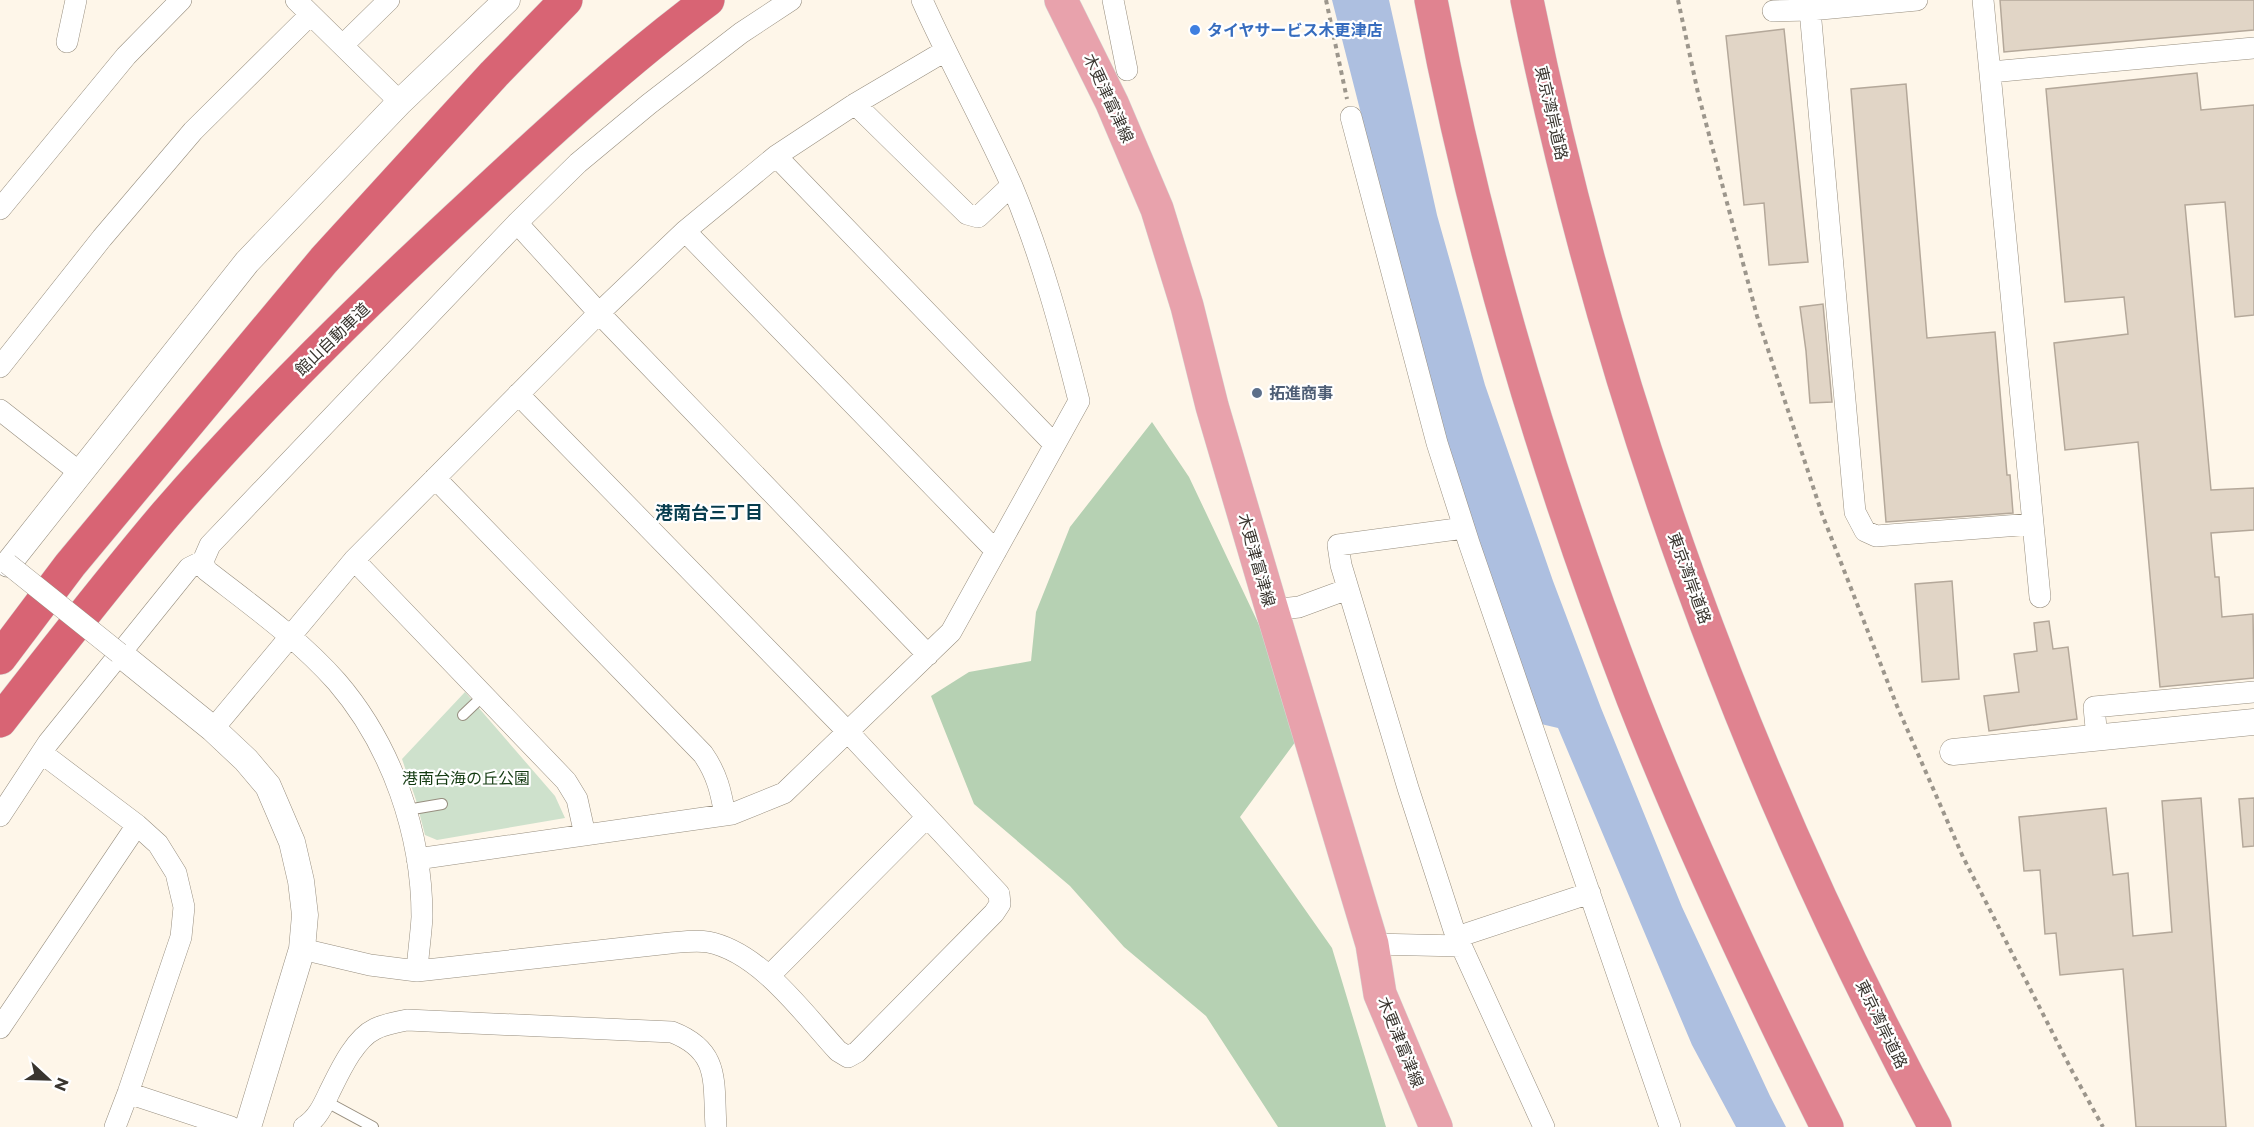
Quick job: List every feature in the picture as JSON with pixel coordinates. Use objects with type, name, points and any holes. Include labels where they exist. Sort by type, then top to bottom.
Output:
[{"type":"highway","points":[[0,658],[70,565],[324,260],[494,74],[566,0]]},
{"type":"highway","name":"館山自動車道","points":[[0,722],[90,606],[166,514],[273,397],[424,248],[529,150],[619,72],[708,0]]},
{"type":"highway","points":[[1431,0],[1472,186],[1503,306],[1558,487],[1593,591],[1634,701],[1722,909],[1771,1015],[1827,1127]]},
{"type":"highway","name":"東京湾岸道路","points":[[1527,0],[1560,151],[1606,321],[1675,537],[1734,695],[1779,805],[1886,1034],[1935,1127]]},
{"type":"main road","name":"木更津富津線","points":[[1061,0],[1112,103],[1157,209],[1187,306],[1212,406],[1372,944],[1380,994],[1436,1127]]},
{"type":"street","points":[[67,42],[76,0]]},
{"type":"street","points":[[0,208],[126,56],[181,0]]},
{"type":"street","points":[[343,45],[388,0]]},
{"type":"street","points":[[248,1127],[302,949],[305,915],[301,881],[291,842],[268,786],[232,745],[213,729],[119,653],[3,566],[254,254],[400,102],[507,0]]},
{"type":"street","points":[[0,816],[48,743],[189,568],[203,561],[210,545],[517,223],[578,163],[649,104],[741,33],[791,0]]},
{"type":"street","points":[[417,860],[725,815],[757,806],[784,793],[951,632],[1079,401],[1068,355],[1037,253],[1011,186],[922,0]]},
{"type":"street","points":[[1113,0],[1127,70]]},
{"type":"street","points":[[1773,11],[1810,10],[1917,0]]},
{"type":"street","points":[[1983,0],[2040,597]]},
{"type":"street","points":[[0,367],[102,238],[303,7],[400,102]]},
{"type":"street","points":[[1810,10],[1855,512],[1865,531],[1875,536],[2033,524]]},
{"type":"street","points":[[1991,72],[2254,48]]},
{"type":"street","points":[[213,729],[354,560],[599,313],[685,231],[776,156],[855,104],[945,51]]},
{"type":"street","points":[[855,104],[967,214],[978,217],[1011,186]]},
{"type":"street","points":[[1352,117],[1437,443],[1464,528],[1670,1127]]},
{"type":"street","points":[[776,156],[1054,444]]},
{"type":"street","points":[[517,223],[599,313],[928,655]]},
{"type":"street","points":[[685,231],[996,551]]},
{"type":"street","points":[[302,949],[370,965],[417,972],[670,943],[707,942],[738,953],[757,965],[838,1051],[848,1057],[857,1052],[994,913],[1000,904],[999,894],[848,732],[518,394]]},
{"type":"street","points":[[0,410],[79,472]]},
{"type":"street","points":[[435,478],[703,754],[719,783],[725,815]]},
{"type":"street","points":[[1464,528],[1338,545],[1348,589],[1408,788],[1459,942],[1544,1127]]},
{"type":"street","points":[[354,560],[566,781],[577,799],[585,835]]},
{"type":"street","points":[[203,561],[207,570],[289,636],[337,682],[365,721],[390,767],[407,810],[417,860],[422,917],[417,972]]},
{"type":"street","points":[[1272,610],[1299,606],[1348,589]]},
{"type":"street","points":[[2097,738],[2094,707],[2254,692]]},
{"type":"street","points":[[1953,752],[2254,722]]},
{"type":"street","points":[[42,754],[137,825],[158,844],[176,873],[184,907],[181,938],[129,1093],[115,1127]]},
{"type":"street","points":[[769,976],[927,817]]},
{"type":"street","points":[[0,1028],[137,825]]},
{"type":"street","points":[[1372,944],[1459,942],[1590,893]]},
{"type":"street","points":[[304,1127],[312,1122],[344,1062],[355,1047],[373,1030],[407,1020],[672,1032],[689,1038],[703,1050],[710,1062],[716,1127]]},
{"type":"street","points":[[129,1093],[231,1127]]},
{"type":"lane","points":[[463,715],[484,695]]},
{"type":"lane","points":[[407,810],[442,804]]},
{"type":"lane","points":[[325,1101],[373,1127]]},
{"type":"path","points":[[1326,0],[1352,117]]},
{"type":"path","points":[[1678,0],[1698,93],[1756,315],[1822,514],[1897,706],[1963,857],[2103,1127]]},
{"type":"green space","points":[[1152,422],[1189,477],[1307,726],[1240,817],[1332,948],[1386,1127],[1278,1127],[1206,1016],[1124,947],[1070,886],[974,804],[931,696],[969,672],[1031,661],[1036,612],[1070,527]]},
{"type":"green space","name":"港南台海の丘公園","points":[[465,692],[555,796],[565,818],[437,840],[425,835],[402,759]]},
{"type":"water","points":[[1332,0],[1389,0],[1437,215],[1485,385],[1553,581],[1601,708],[1682,907],[1786,1127],[1736,1127],[1692,1045],[1558,728],[1541,724],[1446,447]]},
{"type":"building","points":[[2000,0],[2254,0],[2254,30],[2004,52]]},
{"type":"building","points":[[1784,29],[1808,262],[1769,265],[1764,203],[1744,205],[1726,36]]},
{"type":"building","points":[[2197,73],[2201,110],[2254,105],[2254,315],[2235,317],[2225,202],[2185,205],[2211,490],[2254,488],[2254,530],[2211,533],[2215,577],[2219,577],[2222,617],[2253,614],[2254,678],[2160,687],[2138,442],[2065,450],[2054,343],[2128,334],[2124,297],[2065,302],[2046,89]]},
{"type":"building","points":[[1906,84],[1927,338],[1995,332],[2007,475],[2010,475],[2013,513],[1886,522],[1851,89]]},
{"type":"building","points":[[1823,304],[1832,402],[1810,403],[1800,307]]},
{"type":"building","points":[[1952,581],[1959,679],[1922,682],[1915,584]]},
{"type":"building","points":[[2049,621],[2053,649],[2068,647],[2077,719],[1989,731],[1984,696],[2019,692],[2014,654],[2037,651],[2034,623]]},
{"type":"building","points":[[2201,798],[2226,1127],[2136,1127],[2123,969],[2060,975],[2056,933],[2045,934],[2040,870],[2024,871],[2019,817],[2106,808],[2113,875],[2128,873],[2133,936],[2172,932],[2162,801]]},
{"type":"building","points":[[2254,798],[2254,846],[2243,847],[2239,799]]},
{"type":"place","name":"タイヤサービス木更津店","points":[[1195,30]]},
{"type":"place","name":"拓進商事","points":[[1257,393]]},
{"type":"district","name":"港南台三丁目","points":[[709,513]]}]
